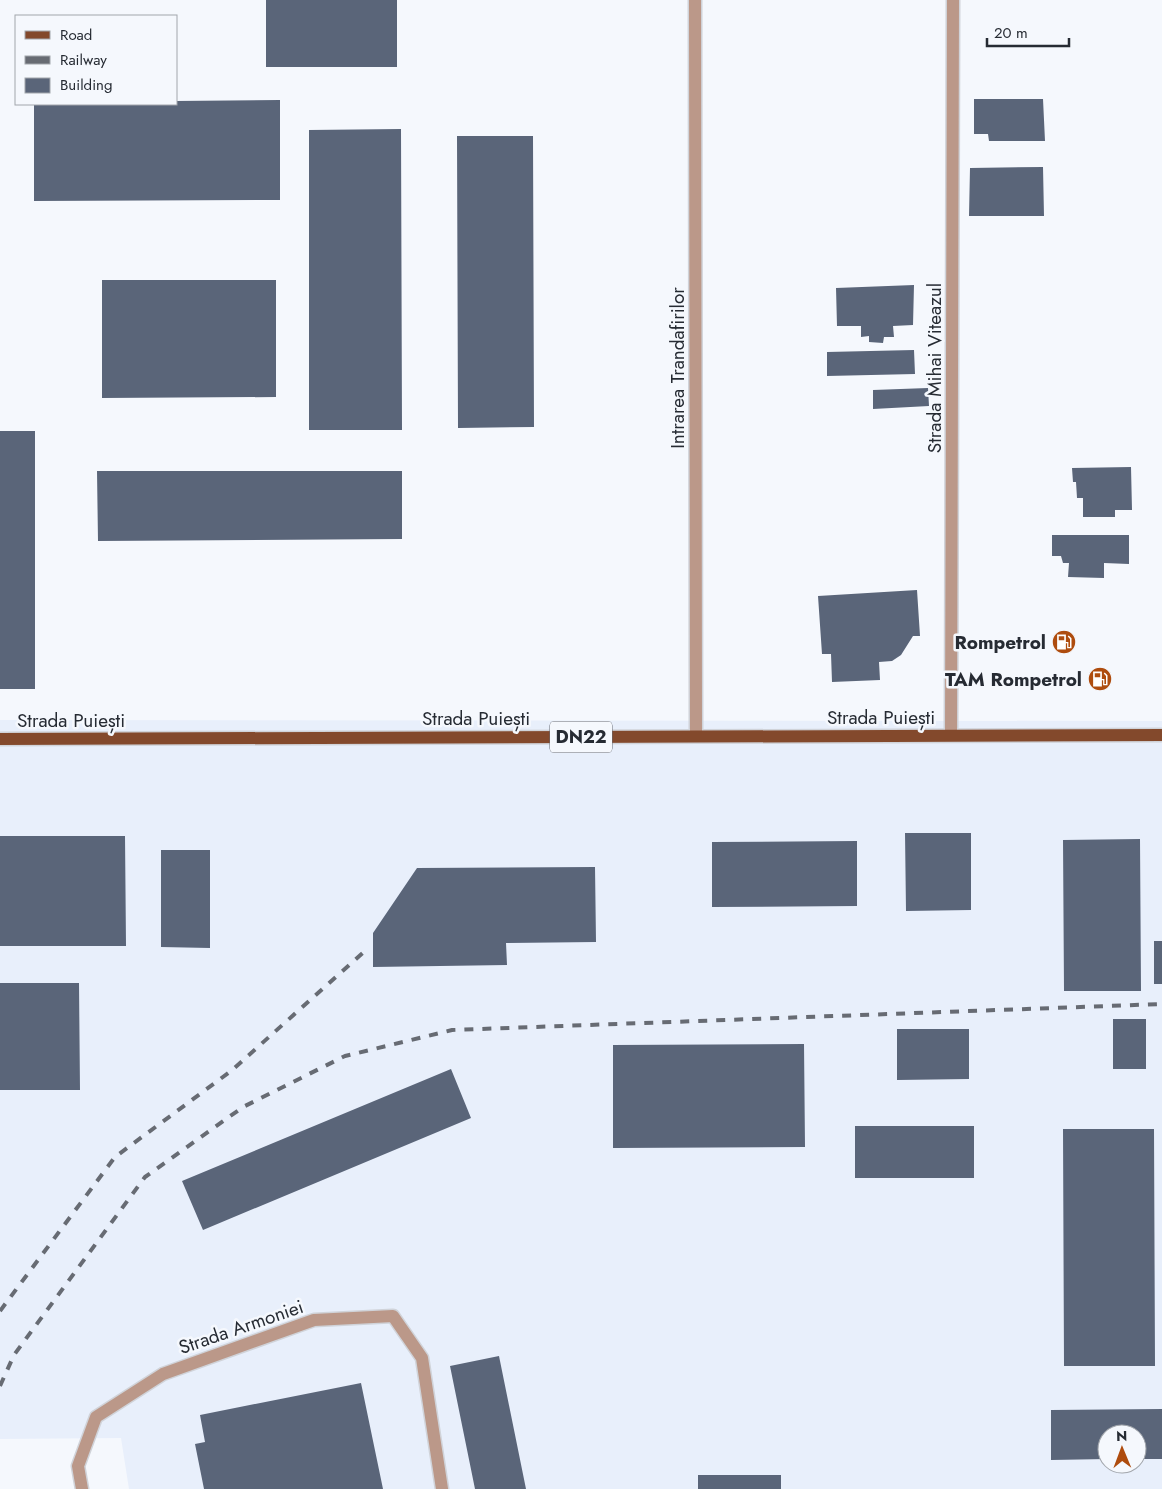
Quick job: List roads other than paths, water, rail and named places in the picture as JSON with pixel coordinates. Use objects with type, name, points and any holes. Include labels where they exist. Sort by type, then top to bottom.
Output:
[{"type":"main road","name":"Strada Puiești","points":[[0,739],[1162,735]]},
{"type":"street","name":"Intrarea Trandafirilor","points":[[695,0],[696,736]]},
{"type":"street","name":"Strada Mihai Viteazul","points":[[951,735],[953,0]]},
{"type":"street","name":"Strada Armoniei","points":[[82,1489],[78,1466],[96,1417],[163,1374],[314,1320],[393,1316],[422,1358],[442,1489]]},
{"type":"railway","points":[[0,1311],[115,1157],[231,1071],[365,951]]},
{"type":"railway","points":[[0,1386],[14,1355],[145,1177],[243,1107],[345,1056],[452,1030],[1162,1004]]},
{"type":"place","name":"Rompetrol","points":[[1064,642]]},
{"type":"place","name":"TAM Rompetrol","points":[[1100,679]]}]
